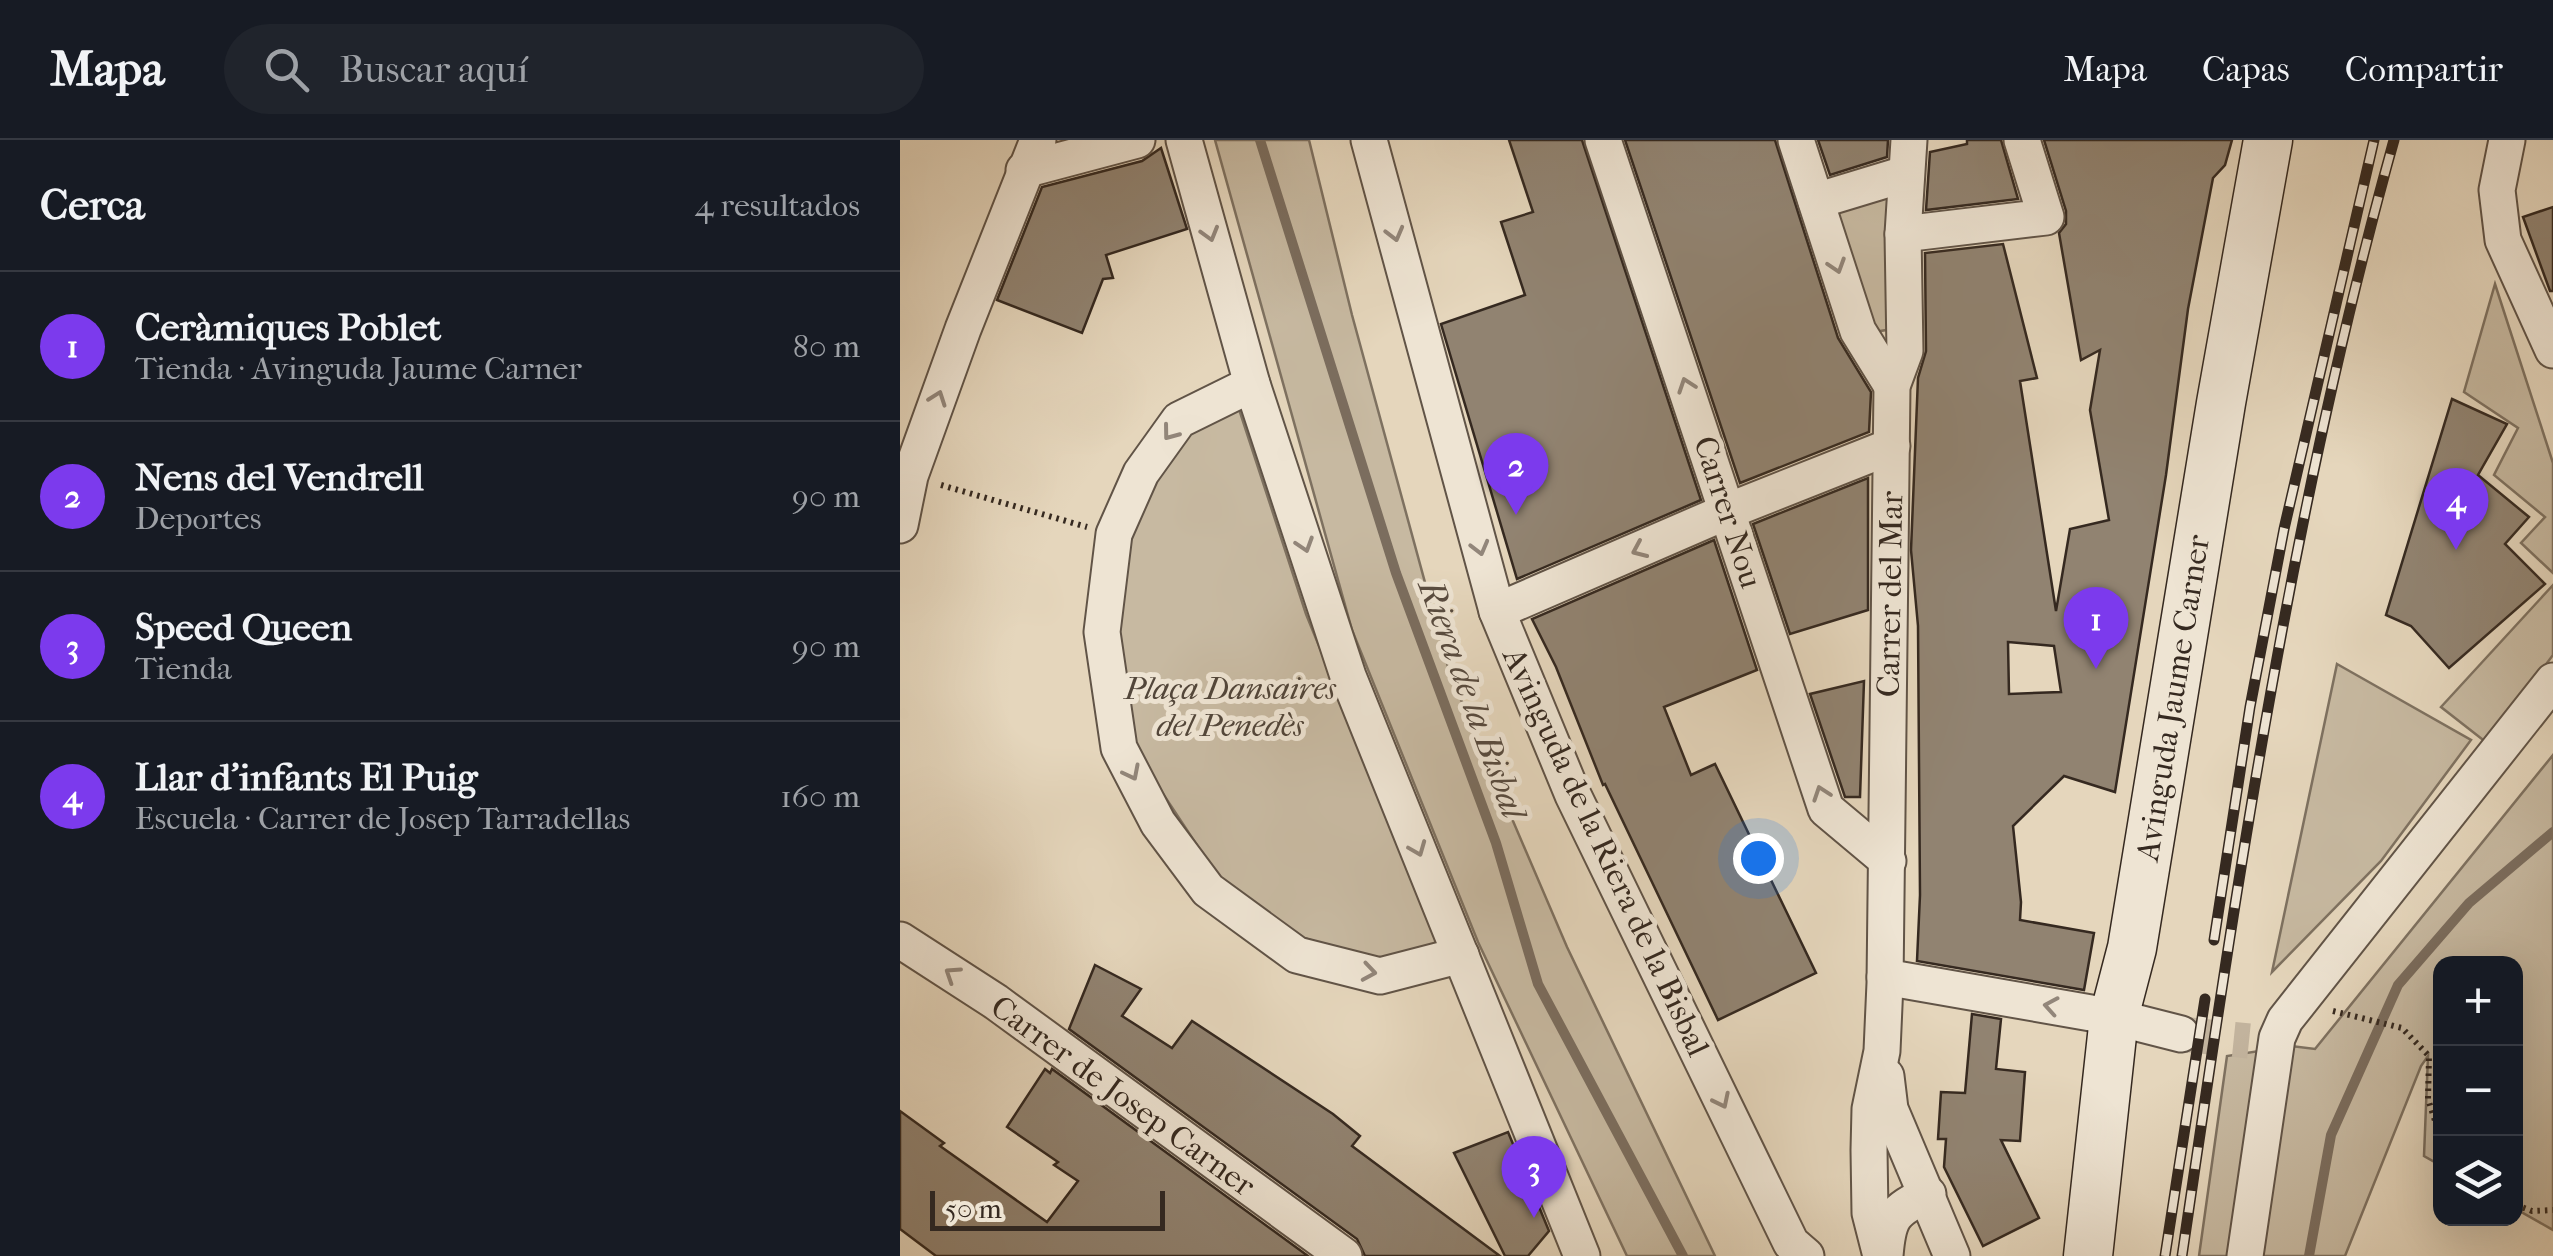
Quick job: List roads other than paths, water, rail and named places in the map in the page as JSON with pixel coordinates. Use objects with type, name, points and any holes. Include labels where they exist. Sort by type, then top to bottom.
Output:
[{"type":"street","points":[[900,525],[910,476],[1031,155],[1137,140]]},
{"type":"street","points":[[1184,140],[1252,384],[1348,676],[1461,955],[1569,1249]]},
{"type":"street","name":"Avinguda de la Riera de la Bisbal","points":[[1370,140],[1497,612],[1573,795],[1791,1243],[1806,1256]]},
{"type":"street","name":"Carrer Nou","points":[[1603,140],[1826,809],[1888,860]]},
{"type":"street","points":[[1796,140],[1858,331],[1892,386]]},
{"type":"street","points":[[1904,234],[2046,217],[2022,140]]},
{"type":"street","name":"Avinguda Jaume Carner","points":[[2088,1256],[2114,1017],[2132,948],[2268,140]]},
{"type":"street","points":[[2508,140],[2497,190],[2503,240],[2552,342]]},
{"type":"street","points":[[1816,201],[1907,157]]},
{"type":"street","name":"Carrer del Mar","points":[[1883,1256],[1870,1213],[1870,1109],[1882,1051],[1885,977],[1892,386],[1905,351],[1907,157]]},
{"type":"street","points":[[1252,384],[1179,420],[1141,473],[1114,534],[1102,632],[1119,748],[1158,824],[1208,890],[1297,955],[1380,976],[1461,955]]},
{"type":"street","points":[[1497,612],[1892,446]]},
{"type":"street","points":[[2245,1256],[2263,1040],[2285,1020],[2553,680]]},
{"type":"street","name":"Carrer de Josep Carner","points":[[900,940],[996,1002],[1344,1256]]},
{"type":"street","points":[[1885,977],[2114,1017],[2180,1034]]},
{"type":"street","name":"Carrer del Mar","points":[[1882,1051],[1890,1109],[1952,1256]]},
{"type":"street","name":"Carrer del Mar","points":[[1883,1256],[1888,1224],[1901,1207],[1933,1207]]},
{"type":"street","points":[[1903,1256],[1933,1207]]},
{"type":"waterway","name":"Riera de la Bisbal","points":[[1260,140],[1396,573],[1496,843],[1538,984],[1683,1256]]},
{"type":"waterway","points":[[2309,1256],[2331,1135],[2398,985],[2469,903],[2553,832]]},
{"type":"tunnel","points":[[2181,1034],[2249,1041]]},
{"type":"railway","points":[[2214,940],[2250,707],[2284,529],[2374,140]]},
{"type":"railway","points":[[2182,1256],[2270,695],[2326,416],[2394,140]]},
{"type":"railway","points":[[2165,1256],[2205,999]]},
{"type":"place","name":"Nens del Vendrell","points":[[1516,515]]},
{"type":"place","name":"Llar d'infants El Puig","points":[[2456,550]]},
{"type":"place","name":"Ceràmiques Poblet","points":[[2096,669]]},
{"type":"place","name":"Speed Queen","points":[[1534,1218]]},
{"type":"park label","name":"Plaça Dansaires del Penedès","points":[[1230,706]]}]
